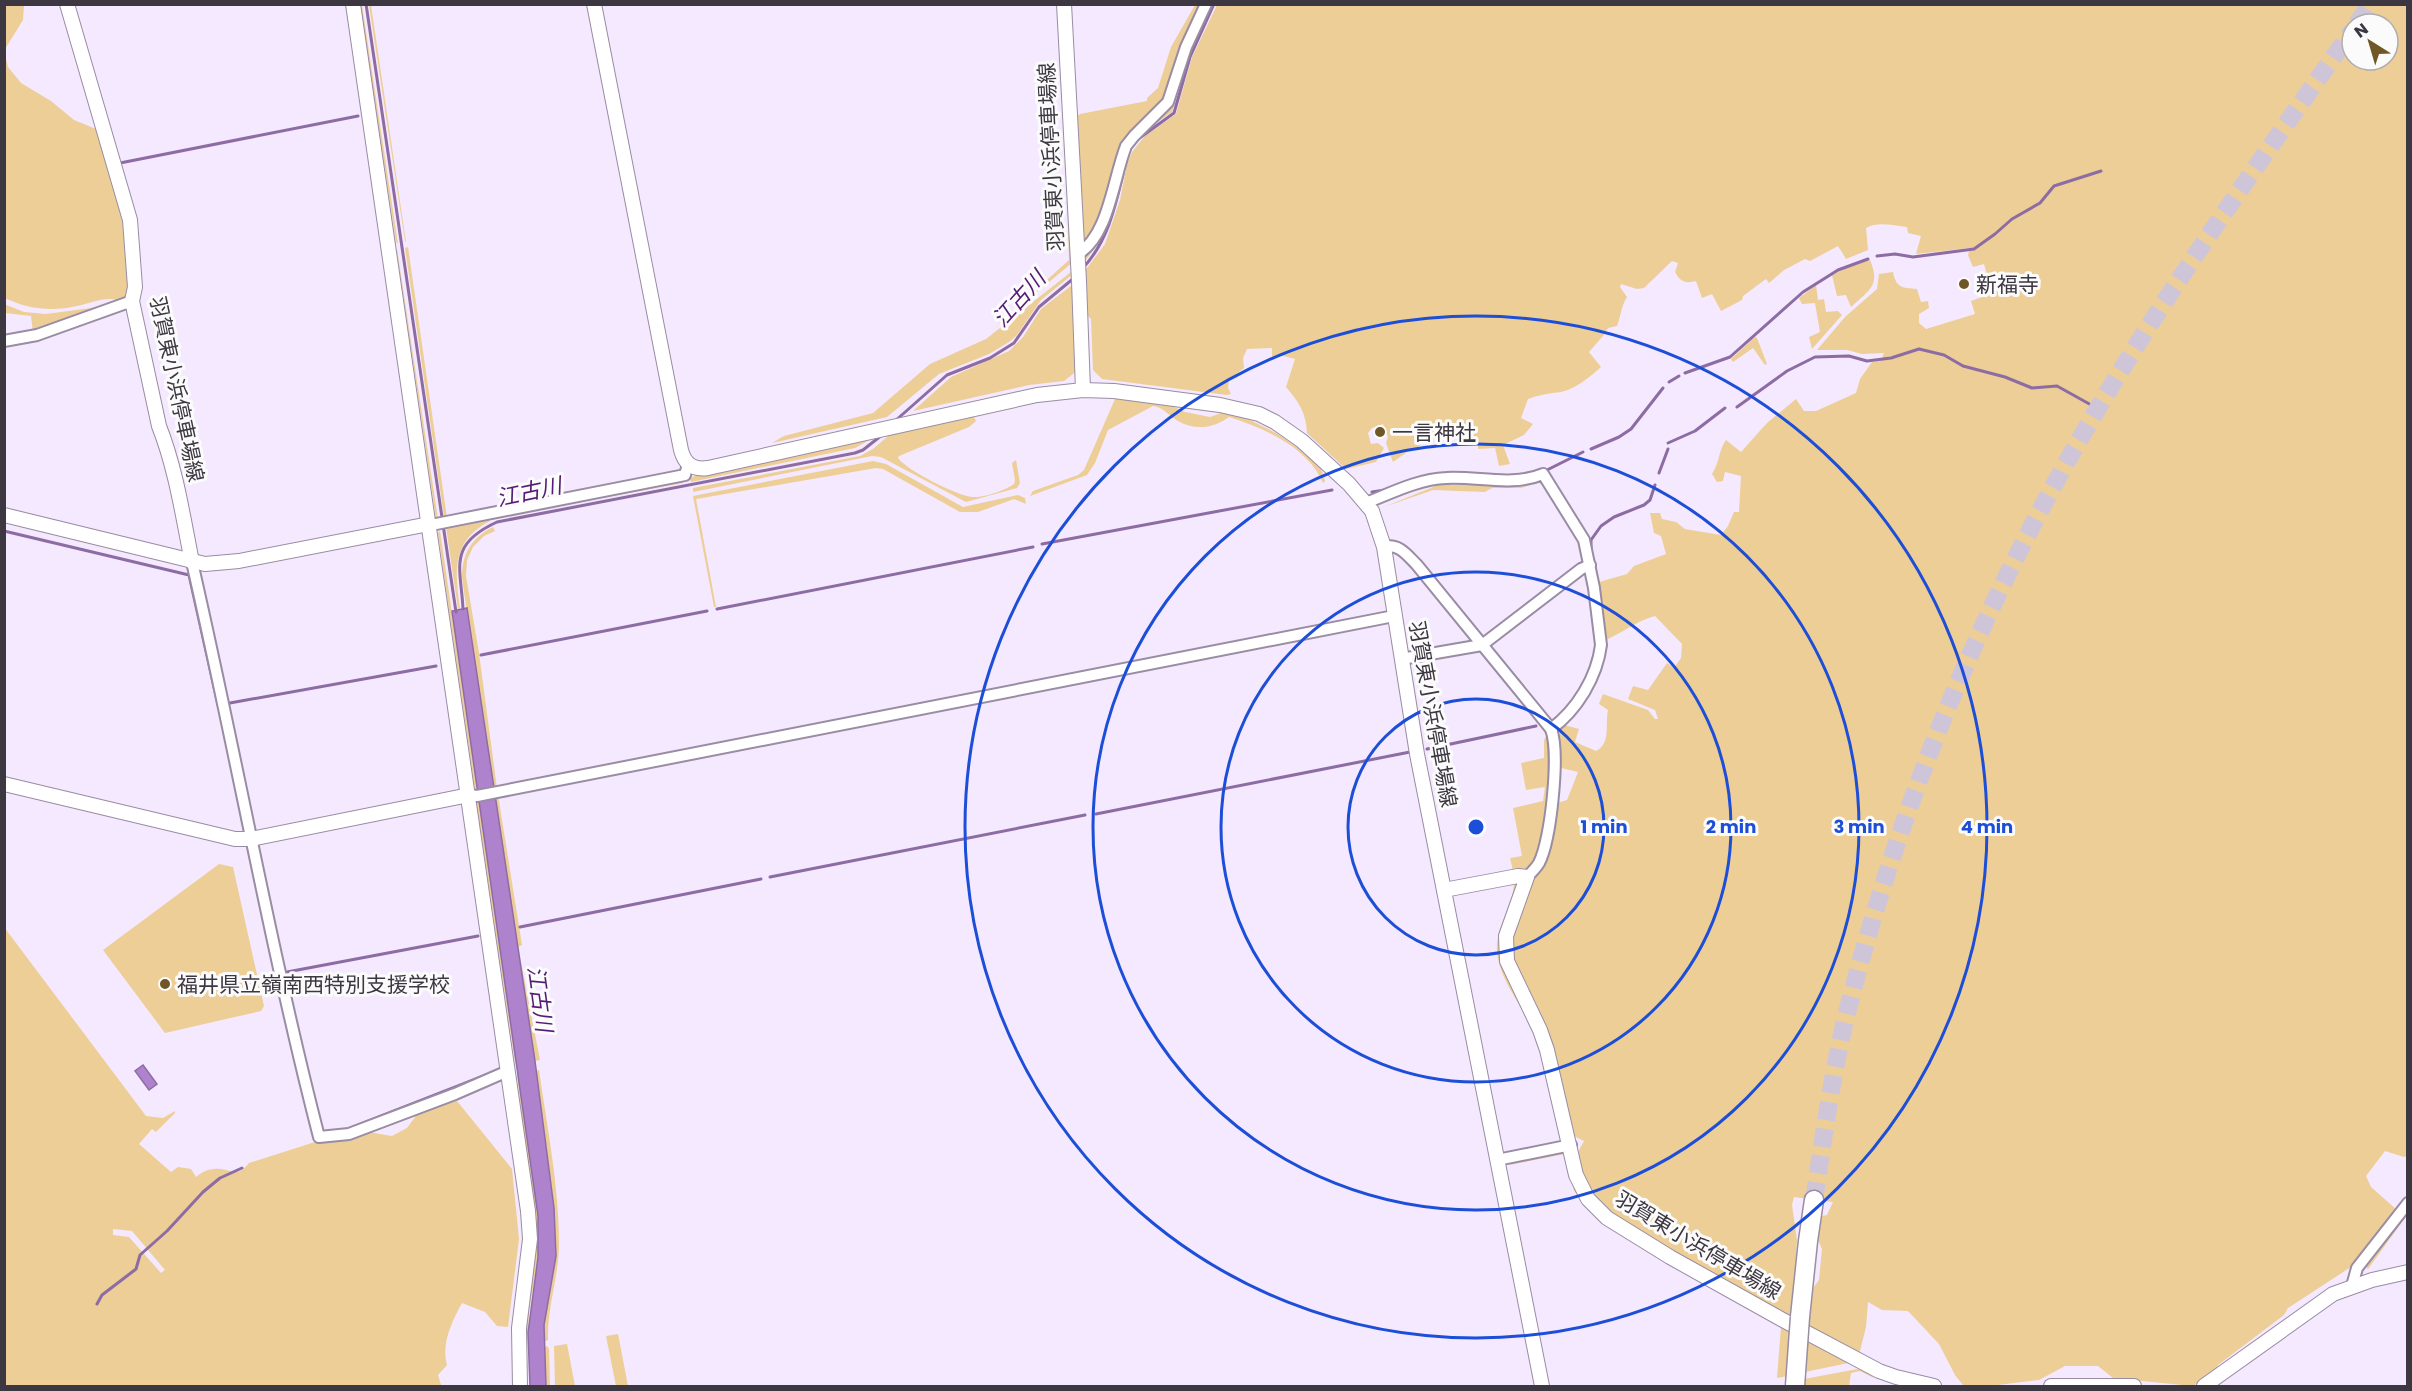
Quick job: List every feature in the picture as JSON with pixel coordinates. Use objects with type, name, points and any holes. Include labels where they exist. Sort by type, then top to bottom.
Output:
[{"type":"highway","points":[[1795,1386],[1800,1317],[1814,1200]]},
{"type":"street","name":"羽賀東小浜停車場線","points":[[67,4],[130,220],[135,287],[132,301],[192,562]]},
{"type":"street","points":[[353,4],[437,523],[530,1239],[520,1305],[519,1386]]},
{"type":"street","points":[[594,4],[681,450],[688,464],[696,469],[708,468],[1037,395],[1083,390]]},
{"type":"street","name":"羽賀東小浜停車場線","points":[[1064,4],[1083,390],[1114,391],[1185,400],[1258,414],[1275,422],[1302,441],[1366,503],[1377,521],[1384,547],[1401,659],[1444,890],[1542,1386]]},
{"type":"street","points":[[1078,254],[1086,249],[1098,234],[1126,146],[1168,102],[1186,47],[1206,4]]},
{"type":"street","points":[[4,341],[37,335],[132,301]]},
{"type":"street","points":[[4,515],[192,562],[218,564],[685,475],[688,464]]},
{"type":"street","points":[[1366,503],[1404,488],[1444,478],[1522,480],[1543,474],[1580,530],[1584,540],[1597,612],[1599,654],[1583,694],[1559,723],[1551,729]]},
{"type":"street","points":[[1384,547],[1393,545],[1398,547],[1417,565],[1551,729],[1555,751],[1545,845],[1538,865],[1527,877],[1518,876],[1444,890]]},
{"type":"street","points":[[192,562],[223,699],[250,838],[319,1137],[349,1134],[455,1094],[508,1071]]},
{"type":"street","points":[[1401,659],[1482,645],[1581,569],[1590,565]]},
{"type":"street","points":[[4,784],[235,839],[250,838],[494,793],[1394,616]]},
{"type":"street","name":"羽賀東小浜停車場線","points":[[1527,877],[1506,936],[1507,961],[1540,1030],[1547,1050],[1571,1145],[1576,1175],[1588,1199],[1607,1218],[1670,1257],[1870,1366],[1896,1377],[1934,1386]]},
{"type":"street","points":[[1497,1160],[1571,1145]]},
{"type":"street","points":[[2352,1286],[2357,1268],[2408,1203]]},
{"type":"street","points":[[2211,1385],[2312,1308],[2352,1286],[2408,1272]]},
{"type":"street","points":[[2051,1386],[2134,1386]]},
{"type":"shaded area","points":[[5,4],[24,5],[23,20],[5,49]]},
{"type":"shaded area","points":[[360,5],[362,5],[398,244],[396,242]]},
{"type":"shaded area","points":[[369,5],[371,5],[406,242],[405,241]]},
{"type":"shaded area","points":[[1195,5],[1204,5],[1169,94],[1132,134],[1096,233],[1083,246],[1075,118],[1080,114],[1147,101],[1147,98],[1158,88],[1171,47]]},
{"type":"shaded area","points":[[1209,5],[1212,5],[1188,56],[1172,112],[1143,132],[1128,149],[1100,241],[1083,264],[1083,256],[1100,236],[1127,148],[1135,137],[1170,104],[1184,58]]},
{"type":"shaded area","points":[[1217,5],[2407,5],[2408,1155],[2404,1157],[2385,1151],[2366,1176],[2371,1187],[2397,1210],[2357,1263],[2288,1308],[2284,1315],[2218,1365],[2213,1376],[2192,1386],[2113,1378],[2098,1366],[2065,1366],[2039,1380],[1998,1385],[1963,1385],[1955,1375],[1939,1344],[1908,1311],[1882,1310],[1868,1302],[1866,1327],[1859,1355],[1808,1329],[1813,1288],[1819,1280],[1822,1249],[1818,1240],[1822,1216],[1827,1215],[1833,1202],[1794,1197],[1792,1205],[1797,1240],[1792,1319],[1669,1252],[1598,1206],[1579,1170],[1578,1152],[1584,1141],[1572,1135],[1509,950],[1554,804],[1567,800],[1578,772],[1557,767],[1561,724],[1579,729],[1575,742],[1596,751],[1601,748],[1606,739],[1608,710],[1599,704],[1603,694],[1648,710],[1655,719],[1658,719],[1655,710],[1628,699],[1633,686],[1648,690],[1667,663],[1674,668],[1681,658],[1682,644],[1655,616],[1642,620],[1606,640],[1599,582],[1627,574],[1634,566],[1666,554],[1661,536],[1654,533],[1650,513],[1660,513],[1662,519],[1676,522],[1685,529],[1721,535],[1734,512],[1739,512],[1741,476],[1725,472],[1723,481],[1717,482],[1712,474],[1726,440],[1741,452],[1767,423],[1796,399],[1804,411],[1816,411],[1856,393],[1860,379],[1872,362],[1881,361],[1884,353],[1862,354],[1847,350],[1817,350],[1845,317],[1877,289],[1879,274],[1893,272],[1900,286],[1917,289],[1921,302],[1928,301],[1929,308],[1919,314],[1919,323],[1926,329],[1975,314],[1971,301],[1982,297],[1985,279],[1988,278],[1984,264],[1973,267],[1968,255],[1970,248],[1916,254],[1921,236],[1908,233],[1907,227],[1876,225],[1866,228],[1868,250],[1846,259],[1838,246],[1810,261],[1805,259],[1784,270],[1769,283],[1766,279],[1743,296],[1742,300],[1721,311],[1712,294],[1702,298],[1696,281],[1685,282],[1679,278],[1675,272],[1678,263],[1672,261],[1644,288],[1637,289],[1621,284],[1620,287],[1627,297],[1617,326],[1608,328],[1589,352],[1601,367],[1572,388],[1528,399],[1521,418],[1533,424],[1524,435],[1503,445],[1510,464],[1499,466],[1495,448],[1478,449],[1478,444],[1461,444],[1451,436],[1447,439],[1421,439],[1420,446],[1393,462],[1386,443],[1388,437],[1383,424],[1372,428],[1368,433],[1371,444],[1378,443],[1384,448],[1376,462],[1346,469],[1307,433],[1301,408],[1286,387],[1295,359],[1280,355],[1272,357],[1272,348],[1247,349],[1243,358],[1244,368],[1229,380],[1228,388],[1231,394],[1227,395],[1102,379],[1093,370],[1091,319],[1087,315],[1084,272],[1105,244],[1120,200],[1127,164],[1132,152],[1145,136],[1176,114],[1192,57]]},
{"type":"shaded area","points":[[4,50],[8,67],[21,83],[51,101],[74,120],[96,129],[127,220],[129,295],[123,300],[105,299],[68,308],[49,309],[31,307],[5,298]]},
{"type":"shaded area","points":[[1065,120],[1073,262],[994,328],[1069,260]]},
{"type":"shaded area","points":[[408,247],[447,518],[444,517],[405,248]]},
{"type":"shaded area","points":[[397,249],[438,519],[436,519]]},
{"type":"shaded area","points":[[1870,260],[1874,282],[1868,292],[1851,307],[1846,295],[1837,296],[1832,275],[1854,264]]},
{"type":"shaded area","points":[[1071,272],[1073,274],[1041,300],[1017,335],[1009,342],[989,354],[939,374],[887,417],[772,443],[784,436],[873,413],[930,364],[986,339]]},
{"type":"shaded area","points":[[1072,285],[1075,291],[1078,370],[1064,381],[1029,385],[913,411],[951,377],[1009,351],[1023,337],[1041,309]]},
{"type":"shaded area","points":[[1816,285],[1818,300],[1824,299],[1826,312],[1838,311],[1842,315],[1812,349],[1809,337],[1820,332],[1815,303],[1802,304],[1799,298]]},
{"type":"shaded area","points":[[4,304],[24,312],[46,314],[106,306],[33,332],[31,316],[5,313]]},
{"type":"shaded area","points":[[1755,337],[1767,364],[1765,365],[1753,348],[1733,362],[1731,359]]},
{"type":"shaded area","points":[[1115,399],[1170,405],[1185,412],[1210,417],[1224,412],[1252,421],[1276,433],[1301,450],[1321,469],[1325,481],[1323,483],[1316,470],[1296,449],[1270,433],[1229,417],[1211,426],[1191,426],[1153,406],[1108,430],[1095,463],[1087,475],[1030,496],[1033,491],[1078,475],[1084,470]]},
{"type":"shaded area","points":[[973,415],[976,421],[969,427],[898,458],[933,482],[957,493],[973,497],[995,493],[1014,484],[1012,463],[1016,460],[1020,483],[1017,488],[966,502],[881,457],[872,456],[693,492],[693,488],[860,456],[873,449],[894,431]]},
{"type":"shaded area","points":[[871,436],[855,448],[691,482],[690,479],[694,476]]},
{"type":"shaded area","points":[[873,461],[886,464],[963,507],[1018,495],[1025,498],[1026,504],[1014,499],[978,512],[960,512],[883,469],[876,468],[696,499],[716,607],[714,607],[693,496]]},
{"type":"shaded area","points":[[682,480],[683,483],[495,518]]},
{"type":"shaded area","points":[[1540,481],[1544,484],[1538,483],[1521,488],[1492,488],[1485,492],[1433,490],[1384,507],[1438,485],[1518,484]]},
{"type":"shaded area","points":[[488,518],[490,521],[468,538],[458,558],[457,582],[460,608],[458,609],[446,527]]},
{"type":"shaded area","points":[[493,527],[495,531],[484,536],[473,547],[467,560],[466,576],[497,789],[493,789],[462,578],[462,569],[469,548],[479,536]]},
{"type":"shaded area","points":[[440,531],[478,792],[475,791],[438,533]]},
{"type":"shaded area","points":[[467,608],[535,1061],[554,1208],[556,1256],[544,1325],[546,1386],[530,1386],[528,1333],[538,1257],[538,1216],[452,611]]},
{"type":"shaded area","points":[[1548,733],[1551,750],[1544,831],[1535,862],[1526,868],[1513,871],[1510,858],[1522,856],[1513,808],[1543,801],[1545,787],[1526,790],[1521,763],[1544,758],[1544,740]]},
{"type":"shaded area","points":[[498,795],[522,945],[518,947],[540,1060],[535,1061],[494,796]]},
{"type":"shaded area","points":[[479,799],[518,1064],[515,1062],[476,801]]},
{"type":"shaded area","points":[[219,864],[233,867],[264,1006],[261,1011],[165,1033],[103,950]]},
{"type":"shaded area","points":[[1513,880],[1519,883],[1503,937],[1536,1029],[1545,1065],[1533,1031],[1506,982],[1497,951],[1499,932],[1514,887]]},
{"type":"shaded area","points":[[4,927],[146,1116],[163,1118],[175,1111],[156,1132],[152,1129],[139,1144],[171,1172],[178,1167],[191,1169],[196,1177],[211,1169],[236,1172],[249,1163],[318,1141],[368,1132],[392,1136],[407,1128],[418,1113],[451,1100],[457,1101],[512,1169],[519,1239],[508,1327],[497,1326],[485,1312],[462,1303],[446,1341],[447,1365],[438,1375],[441,1385],[445,1386],[5,1386]],"holes":[[[113,1229],[132,1231],[165,1270],[161,1273],[129,1237],[113,1235]]]},
{"type":"shaded area","points":[[143,1065],[157,1084],[149,1090],[135,1071]]},
{"type":"shaded area","points":[[539,1070],[555,1178],[559,1244],[548,1340],[544,1342],[544,1325],[556,1256],[556,1241],[552,1191],[536,1071]]},
{"type":"shaded area","points":[[517,1074],[519,1074],[538,1216],[538,1257],[529,1312],[527,1345],[524,1334],[536,1238]]},
{"type":"shaded area","points":[[1566,1151],[1578,1190],[1597,1215],[1698,1278],[1791,1329],[1788,1376],[1777,1378],[1781,1327],[1668,1263],[1596,1217],[1574,1191],[1565,1154],[1509,1165],[1516,1161]]},
{"type":"shaded area","points":[[2407,1208],[2407,1215],[2368,1269],[2364,1264]]},
{"type":"shaded area","points":[[618,1334],[628,1386],[616,1386],[606,1336]]},
{"type":"shaded area","points":[[1807,1338],[1853,1362],[1805,1372]]},
{"type":"shaded area","points":[[567,1344],[575,1386],[555,1386],[554,1346]]},
{"type":"shaded area","points":[[547,1346],[550,1386],[546,1386],[545,1347]]},
{"type":"shaded area","points":[[1863,1368],[1874,1378],[1860,1371],[1851,1373],[1849,1386],[1804,1386],[1804,1379]]},
{"type":"waterway","points":[[366,4],[456,612]]},
{"type":"waterway","name":"江古川","points":[[1141,137],[1174,113],[1190,57],[1214,4]]},
{"type":"waterway","points":[[120,163],[358,116]]},
{"type":"waterway","points":[[1877,256],[1895,254],[1913,257],[1974,249],[2012,219],[2040,203],[2054,186],[2101,171]]},
{"type":"waterway","name":"江古川","points":[[1082,269],[1091,259],[1104,236],[1123,174]]},
{"type":"waterway","points":[[1685,373],[1730,357],[1803,292],[1838,270],[1868,259]]},
{"type":"waterway","name":"江古川","points":[[895,421],[947,375],[990,358],[1014,343],[1039,307],[1074,278]]},
{"type":"waterway","points":[[1737,407],[1787,371],[1815,357],[1849,356],[1867,361],[1891,358],[1919,349],[1944,355],[1963,366],[2005,377],[2032,388],[2057,386],[2102,411]]},
{"type":"waterway","points":[[1669,382],[1679,376]]},
{"type":"waterway","points":[[1591,449],[1631,429],[1663,388]]},
{"type":"waterway","points":[[1668,443],[1695,431],[1725,408]]},
{"type":"waterway","name":"江古川","points":[[463,609],[460,569],[464,549],[470,539],[497,522],[855,453],[863,450],[882,435]]},
{"type":"waterway","points":[[1659,473],[1668,449]]},
{"type":"waterway","points":[[1545,471],[1583,452]]},
{"type":"waterway","points":[[1591,548],[1591,540],[1601,526],[1614,517],[1644,505],[1650,500],[1655,485]]},
{"type":"waterway","points":[[1042,544],[1332,490]]},
{"type":"waterway","points":[[1372,492],[1385,490]]},
{"type":"waterway","points":[[4,531],[189,575],[218,705]]},
{"type":"waterway","points":[[717,609],[1033,547]]},
{"type":"waterway","points":[[481,655],[707,611]]},
{"type":"waterway","points":[[230,703],[436,666]]},
{"type":"waterway","points":[[1427,749],[1536,726]]},
{"type":"waterway","points":[[1096,814],[1410,752]]},
{"type":"waterway","points":[[770,877],[1085,815]]},
{"type":"waterway","points":[[520,927],[761,879]]},
{"type":"waterway","points":[[287,972],[478,936]]},
{"type":"waterway","points":[[341,1130],[486,1075]]},
{"type":"waterway","points":[[97,1304],[102,1295],[136,1269],[140,1255],[167,1231],[203,1192],[220,1178],[242,1168]]},
{"type":"tunnel","points":[[2365,12],[2370,4]]},
{"type":"tunnel","points":[[1814,1200],[1839,1050],[1868,936],[1910,806],[1959,680],[1987,617],[2048,496],[2118,376],[2193,259],[2340,48]]},
{"type":"place","name":"新福寺","points":[[1964,284]]},
{"type":"place","name":"一言神社","points":[[1380,432]]},
{"type":"place","name":"福井県立嶺南西特別支援学校","points":[[165,984]]}]
